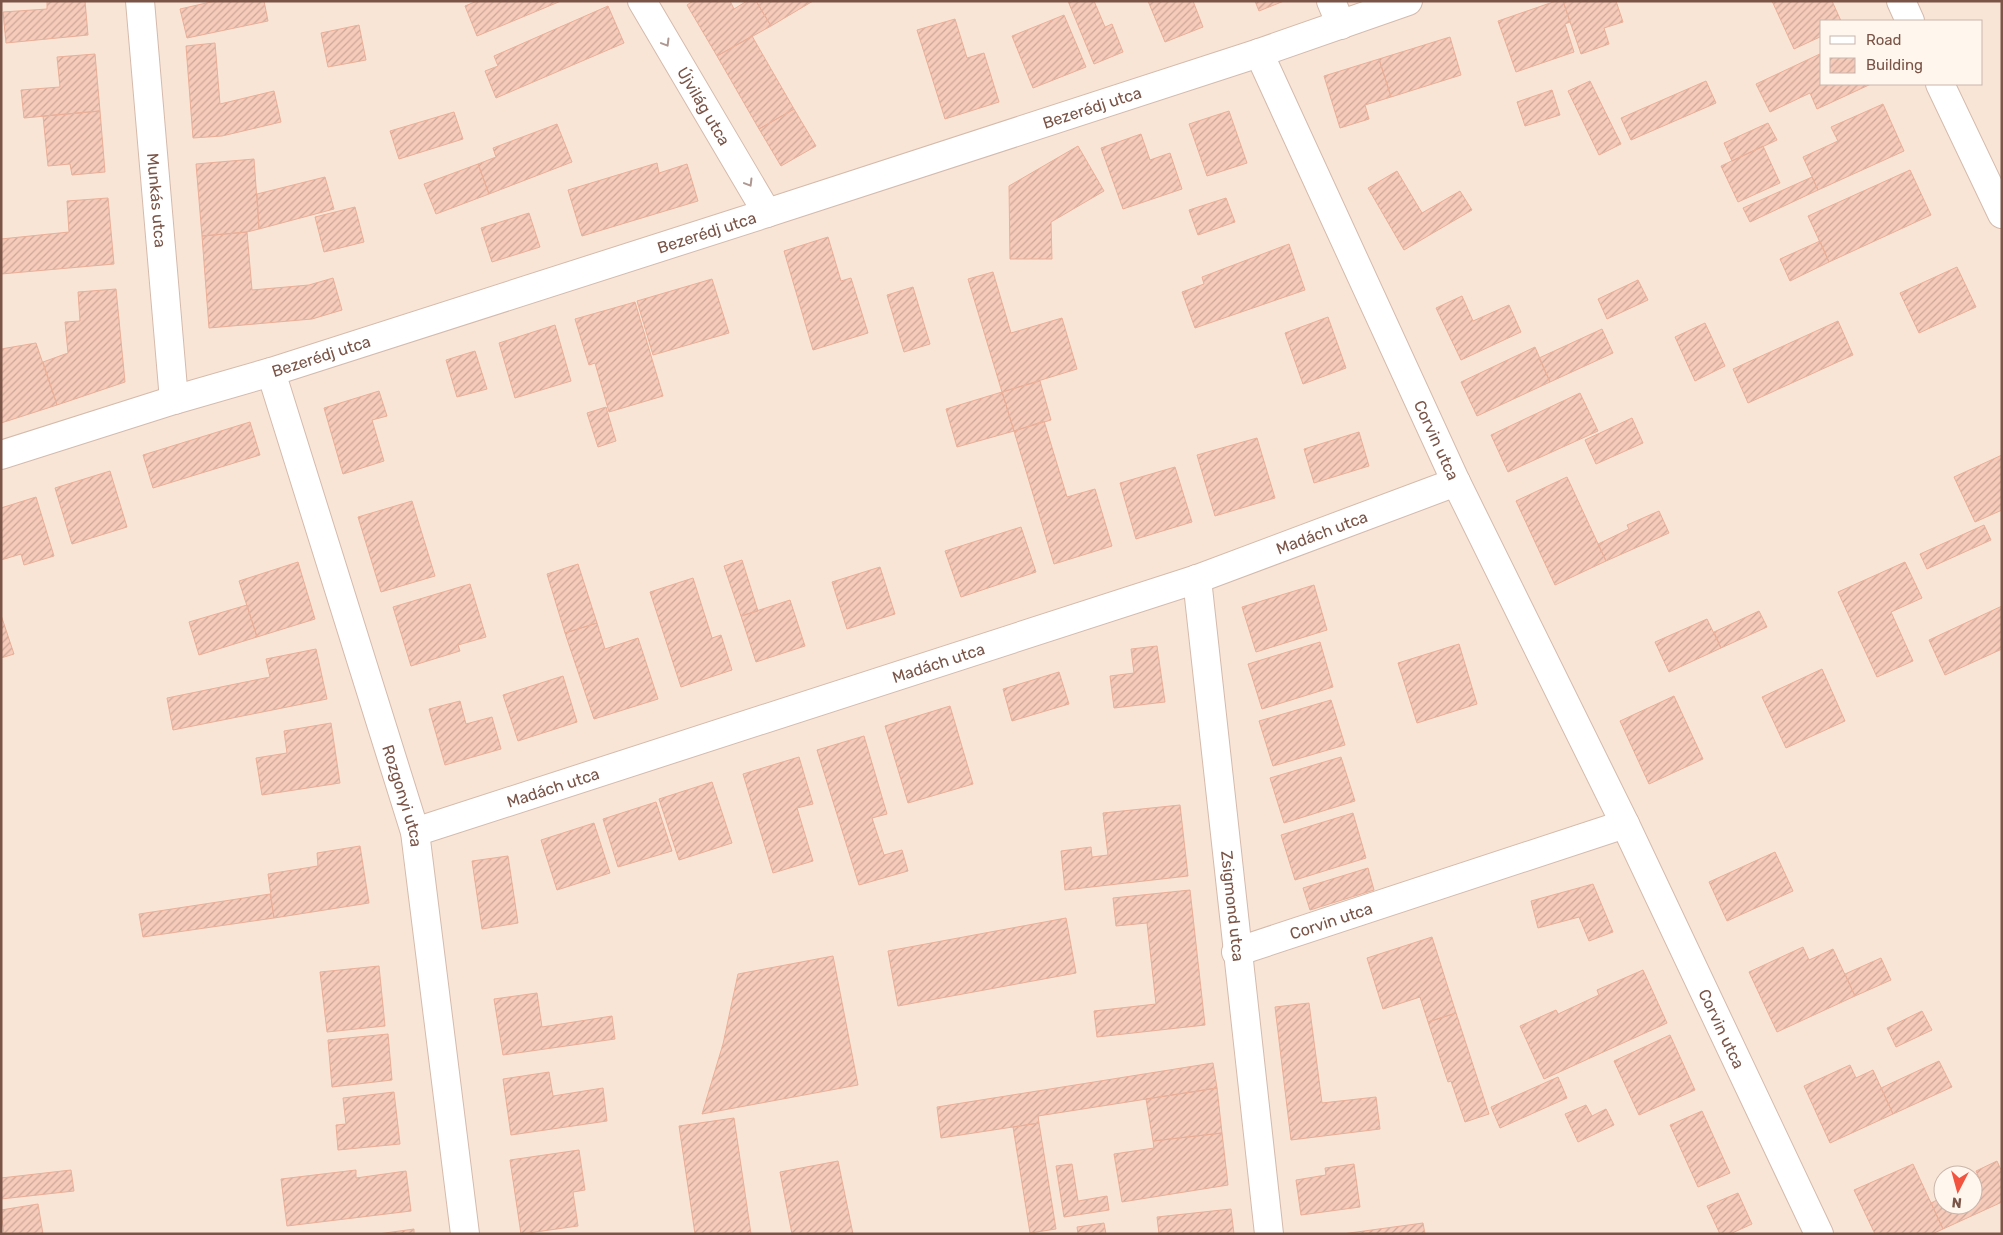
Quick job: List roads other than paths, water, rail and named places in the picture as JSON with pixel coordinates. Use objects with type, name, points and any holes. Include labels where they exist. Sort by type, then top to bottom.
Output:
[{"type":"street","name":"Munkás utca","points":[[140,1],[174,400]]},
{"type":"street","name":"Újvilág utca","points":[[642,1],[767,213]]},
{"type":"street","name":"Bezerédj utca","points":[[1,455],[174,400],[271,372],[1260,53],[1336,13],[1408,1]]},
{"type":"street","points":[[1901,1],[1910,20]]},
{"type":"street","name":"Corvin utca","points":[[1260,53],[1456,482],[1625,824],[1819,1234]]},
{"type":"street","points":[[1940,85],[2002,214]]},
{"type":"street","name":"Rozgonyi utca","points":[[271,372],[416,832],[465,1234]]},
{"type":"street","name":"Madách utca","points":[[416,832],[1197,579],[1456,482]]},
{"type":"street","name":"Zsigmond utca","points":[[1197,579],[1236,952],[1269,1234]]},
{"type":"street","name":"Corvin utca","points":[[1236,952],[1625,824]]}]
